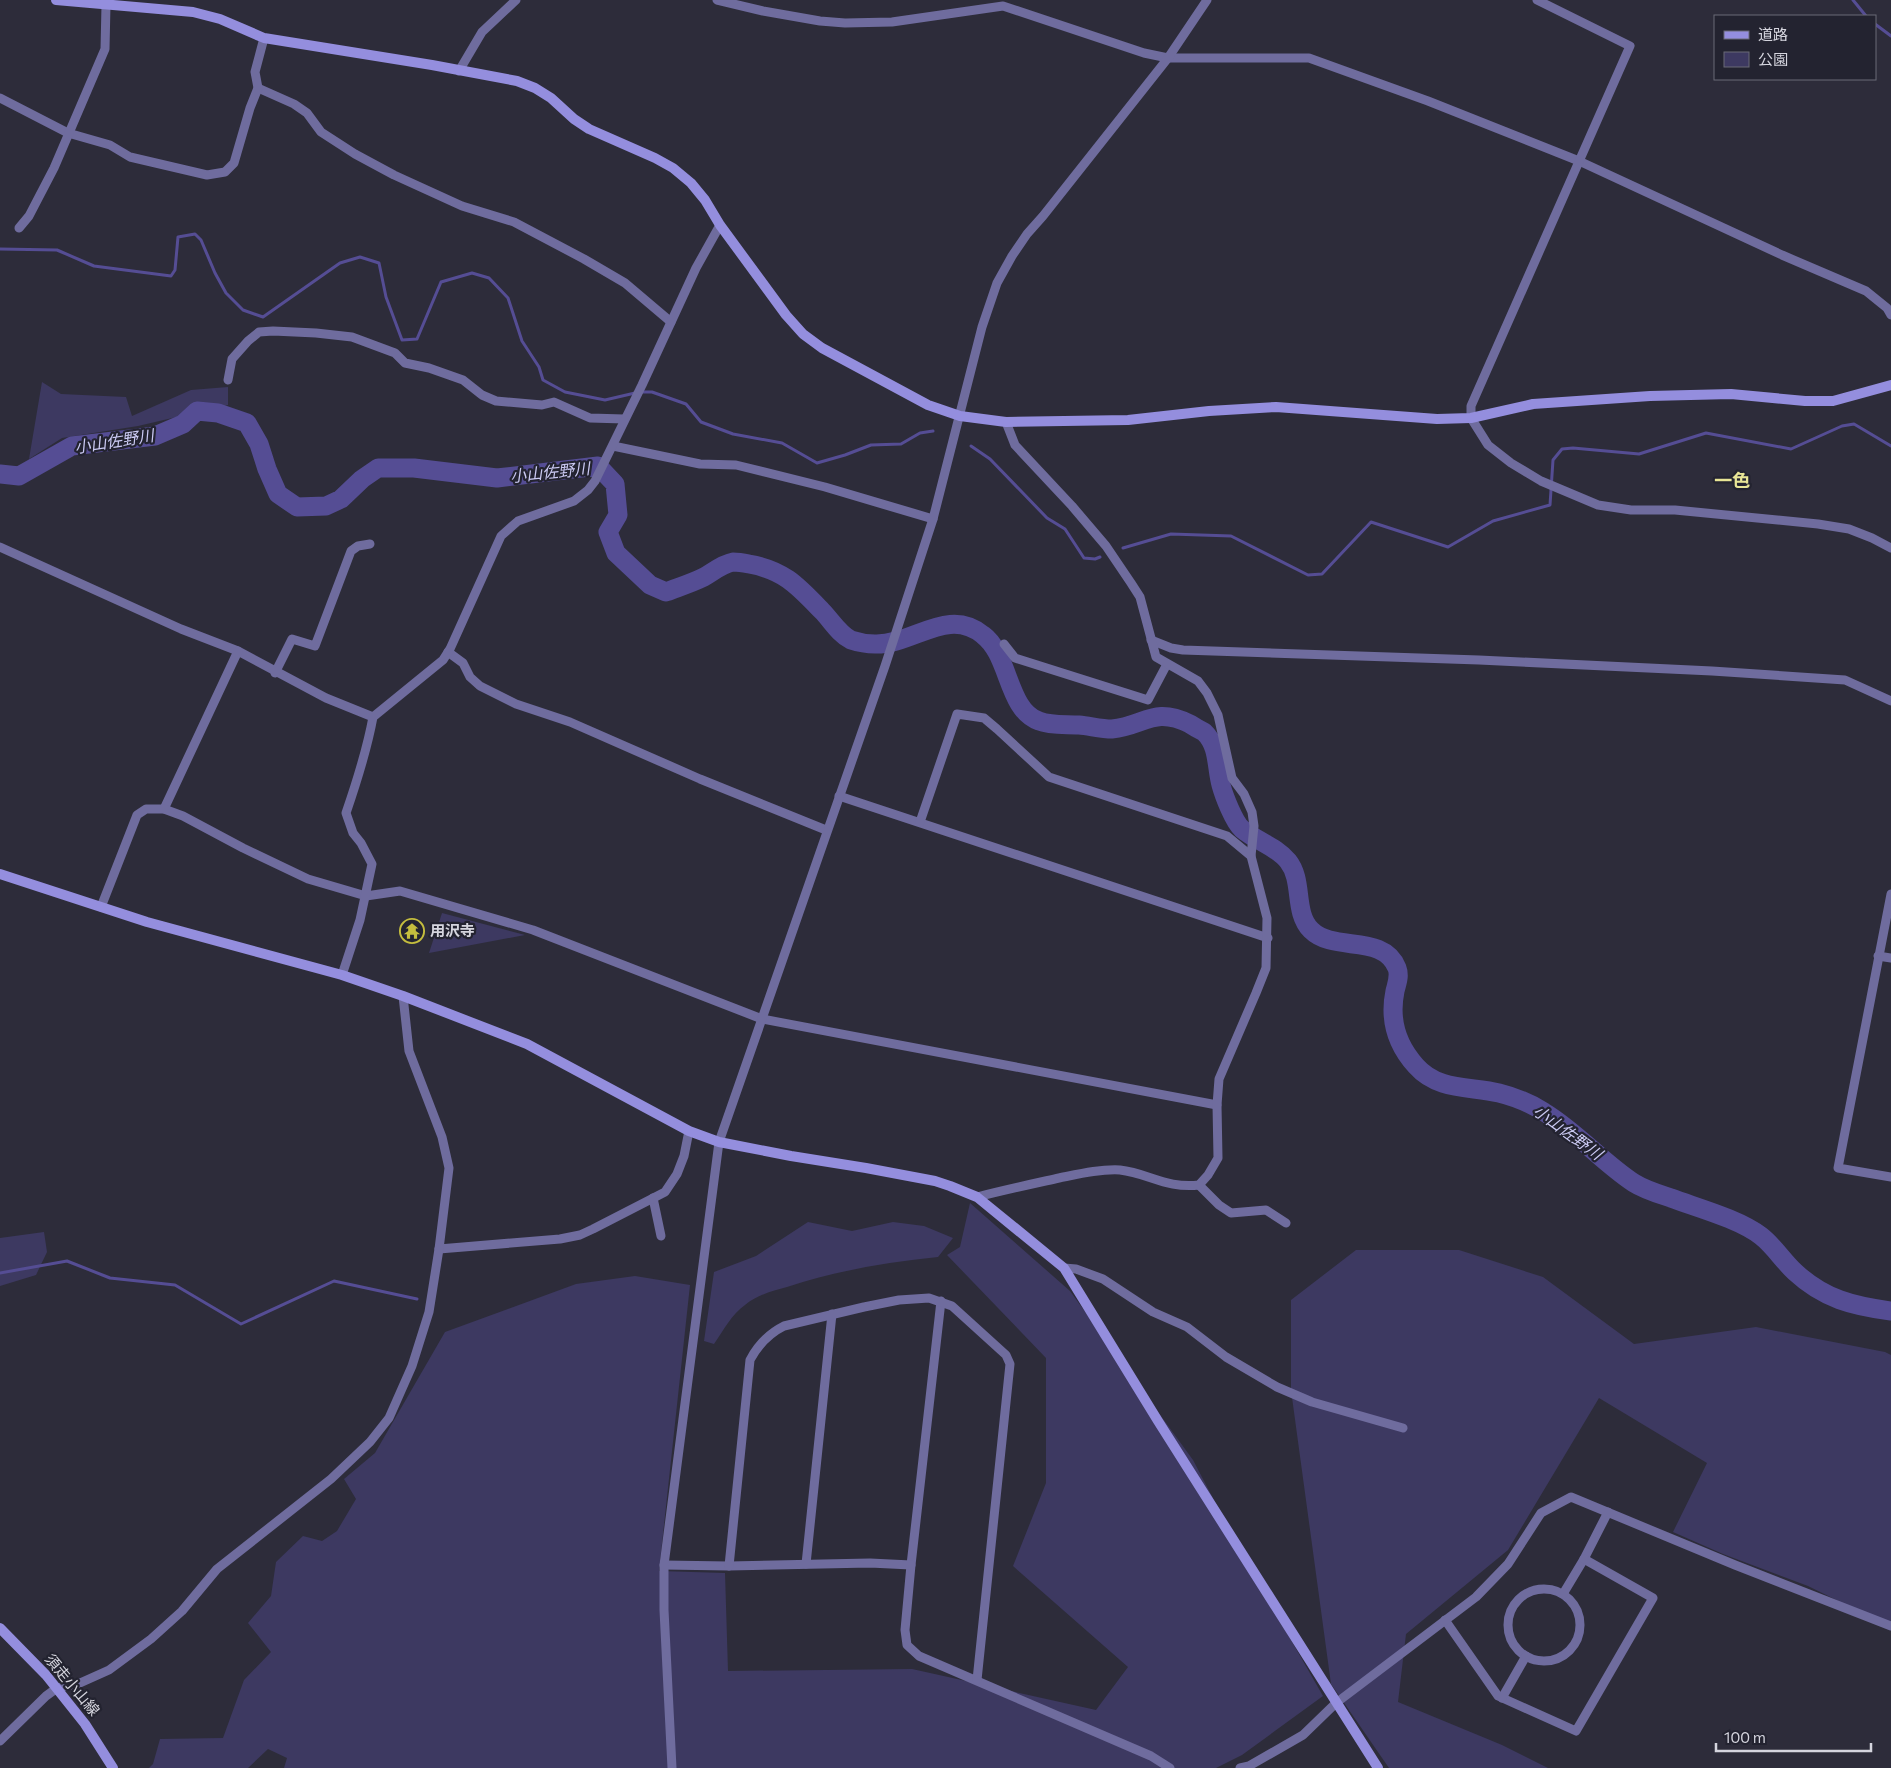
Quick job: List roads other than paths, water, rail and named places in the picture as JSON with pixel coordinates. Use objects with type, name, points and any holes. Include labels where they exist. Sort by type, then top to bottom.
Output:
[{"type":"street","points":[[56,0],[106,4],[122,3],[193,12],[220,19],[264,38],[517,81],[535,88],[551,98],[574,119],[590,129],[655,158],[673,168],[691,183],[786,315],[803,334],[822,348],[928,405],[960,416],[1006,422],[1128,420],[1210,411],[1276,407],[1437,419],[1471,418],[1533,404],[1650,396],[1731,394],[1805,401],[1833,400],[1891,385]]},
{"type":"street","points":[[459,71],[482,32],[516,0]]},
{"type":"street","points":[[717,0],[763,11],[820,21],[845,23],[892,22],[1003,6],[1144,53],[1168,58],[1309,58],[1428,101],[1579,162],[1782,255],[1866,291],[1887,308],[1891,315]]},
{"type":"street","points":[[672,1768],[664,1610],[664,1565],[719,1142],[826,830],[885,666],[933,519],[982,327],[997,283],[1027,234],[1168,58],[1208,0]]},
{"type":"street","points":[[1537,0],[1630,46],[1471,406],[1471,418],[1488,445],[1511,463],[1541,481],[1598,505],[1614,508],[1675,510],[1818,524],[1850,530],[1872,538],[1891,548]]},
{"type":"street","points":[[19,228],[29,216],[54,168],[105,49],[106,4]]},
{"type":"street","points":[[0,98],[68,133],[110,145],[130,157],[207,175],[225,172],[234,163],[250,108],[258,88],[255,72],[264,38]]},
{"type":"street","points":[[258,88],[294,104],[306,113],[321,132],[355,154],[394,175],[462,206],[514,222],[584,259],[626,283],[671,322]]},
{"type":"street","points":[[342,975],[360,920],[372,864],[362,843],[353,833],[346,813],[367,747],[372,717],[443,660],[500,536],[518,521],[574,501],[588,490],[595,481],[696,268],[720,225]]},
{"type":"street","points":[[228,380],[232,359],[248,341],[260,332],[325,334],[352,337],[395,353],[405,364],[429,368],[463,380],[482,394],[496,401],[542,405],[554,402],[590,418],[624,419]]},
{"type":"street","points":[[977,1197],[1094,1171],[1121,1170],[1161,1182],[1190,1186],[1199,1185],[1218,1158],[1217,1105],[1219,1079],[1266,968],[1268,938],[1267,918],[1251,852],[1254,826],[1252,812],[1244,794],[1232,778],[1218,715],[1207,692],[1198,681],[1156,657],[1140,597],[1131,582],[1106,546],[1015,445],[1006,422]]},
{"type":"street","points":[[612,446],[700,464],[736,464],[825,487],[933,519]]},
{"type":"street","points":[[275,673],[292,639],[315,646],[351,551],[358,546],[370,544]]},
{"type":"street","points":[[0,546],[181,629],[238,651],[275,673],[326,698],[372,717]]},
{"type":"street","points":[[1151,640],[1171,648],[1183,650],[1479,660],[1712,671],[1845,680],[1891,701]]},
{"type":"street","points":[[1004,644],[1015,658],[1148,700],[1167,664]]},
{"type":"street","points":[[164,809],[238,651]]},
{"type":"street","points":[[448,652],[463,663],[470,677],[480,686],[516,704],[570,722],[700,779],[826,830]]},
{"type":"street","points":[[920,822],[957,714],[984,718],[1049,777],[1227,836],[1251,852]]},
{"type":"street","points":[[839,796],[1268,938]]},
{"type":"street","points":[[101,907],[137,815],[146,809],[164,809],[183,816],[226,840],[308,878],[366,896],[400,891],[533,930],[762,1020],[1217,1105]]},
{"type":"street","points":[[0,874],[147,922],[342,975],[403,996],[527,1044],[689,1131],[719,1142],[935,1181],[977,1197],[1064,1268],[1158,1421],[1378,1768]]},
{"type":"street","points":[[1891,894],[1838,1168],[1891,1177]]},
{"type":"street","points":[[1878,956],[1891,958]]},
{"type":"street","points":[[0,1741],[46,1696],[57,1688],[80,1683],[109,1670],[151,1639],[182,1611],[217,1570],[331,1479],[370,1442],[389,1418],[412,1366],[429,1312],[440,1249],[449,1168],[442,1137],[409,1051],[403,996]]},
{"type":"street","points":[[440,1249],[580,1235],[665,1192],[677,1174],[684,1156],[689,1131]]},
{"type":"street","points":[[1199,1185],[1230,1213],[1266,1210],[1286,1223]]},
{"type":"street","points":[[653,1198],[661,1236]]},
{"type":"street","points":[[1064,1268],[1076,1269],[1102,1279],[1153,1312],[1187,1326],[1226,1357],[1277,1387],[1312,1402],[1403,1428]]},
{"type":"street","points":[[729,1566],[750,1360],[757,1347],[772,1332],[784,1326],[832,1314],[899,1300],[929,1298],[952,1306],[1006,1355],[1010,1364],[977,1680]]},
{"type":"street","points":[[941,1301],[911,1565],[905,1630],[907,1645],[920,1656],[1151,1756],[1164,1762],[1170,1768]]},
{"type":"street","points":[[806,1564],[832,1314]]},
{"type":"street","points":[[1240,1768],[1248,1766],[1303,1735],[1336,1703],[1476,1597],[1508,1564],[1541,1513],[1571,1497],[1735,1565],[1891,1626]]},
{"type":"street","points":[[1563,1594],[1584,1559],[1608,1512]]},
{"type":"street","points":[[1445,1620],[1498,1696],[1576,1730],[1653,1598],[1584,1559]]},
{"type":"street","points":[[664,1565],[729,1566],[870,1562],[911,1565]]},
{"type":"street","points":[[1541,1588],[1553,1589],[1563,1594],[1572,1602],[1578,1613],[1580,1625],[1578,1637],[1572,1648],[1562,1656],[1550,1660],[1538,1660],[1526,1656],[1517,1649],[1511,1640],[1508,1617],[1520,1597],[1530,1591],[1541,1588]]},
{"type":"street","name":"須走小山線","points":[[0,1628],[57,1688],[85,1724],[113,1768]]},
{"type":"street","points":[[1502,1698],[1526,1656]]},
{"type":"waterway","points":[[1853,0],[1865,15]]},
{"type":"waterway","points":[[1876,25],[1891,36]]},
{"type":"waterway","points":[[0,249],[57,250],[94,266],[171,276],[175,270],[178,237],[195,234],[201,240],[226,293],[243,310],[263,317],[340,263],[360,257],[379,263],[386,297],[402,340],[417,339],[441,282],[472,273],[489,278],[508,298],[522,341],[539,367],[543,380],[565,392],[605,400],[635,393]]},
{"type":"waterway","points":[[641,392],[652,392],[686,404],[701,422],[733,434],[782,443],[817,463],[871,445],[901,444],[920,433],[933,431]]},
{"type":"waterway","name":"小山佐野川","points":[[0,474],[19,476],[72,446],[155,436],[183,424],[197,411],[218,413],[247,423],[259,444],[278,494],[297,507],[326,506],[341,499],[362,479],[378,468],[414,468],[497,478],[598,466],[615,484],[618,515],[608,532],[616,553],[650,585],[666,592],[704,577],[729,563],[739,562],[761,567],[772,570],[790,580],[822,611],[835,627],[853,641],[872,644],[889,643],[943,625],[957,624],[970,627],[983,635],[992,644],[999,655],[1014,694],[1021,706],[1029,715],[1044,723],[1112,729],[1158,717],[1167,717],[1190,724],[1204,732],[1215,750],[1222,790],[1239,826],[1278,851],[1293,869],[1302,914],[1311,930],[1321,937],[1332,941],[1370,947],[1390,957],[1397,968],[1398,974],[1393,1002],[1396,1032],[1409,1058],[1425,1074],[1444,1084],[1499,1093],[1517,1098],[1533,1106],[1556,1120],[1622,1175],[1638,1185],[1652,1192],[1718,1214],[1752,1230],[1766,1240],[1795,1272],[1817,1289],[1852,1304],[1891,1311]]},
{"type":"waterway","points":[[1123,548],[1171,534],[1231,536],[1308,575],[1322,574],[1371,522],[1448,547],[1493,521],[1550,505],[1553,460],[1562,449],[1573,448],[1639,454],[1706,433],[1791,449],[1842,426],[1854,424],[1891,446]]},
{"type":"waterway","points":[[971,446],[990,459],[1047,518],[1065,529],[1084,558],[1095,559],[1100,557]]},
{"type":"waterway","points":[[0,1273],[67,1261],[110,1278],[175,1285],[241,1324],[334,1281],[417,1299]]},
{"type":"place","name":"用沢寺","points":[[412,931]]},
{"type":"district","name":"一色","points":[[1732,481]]}]
